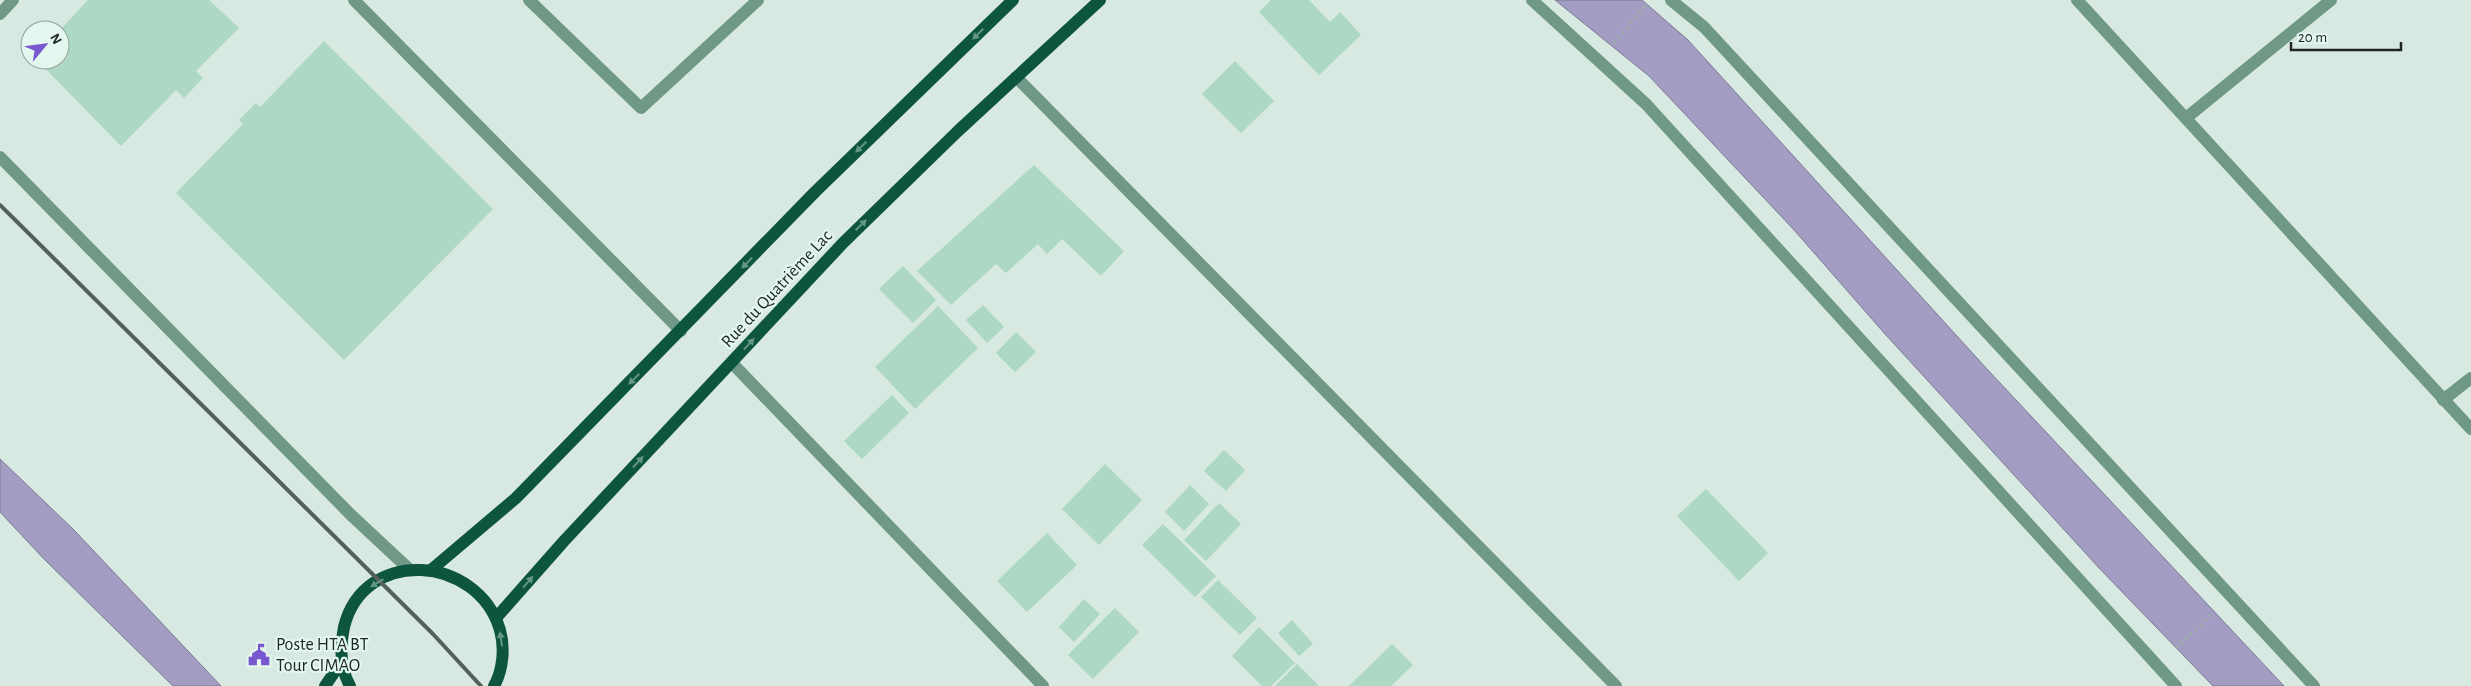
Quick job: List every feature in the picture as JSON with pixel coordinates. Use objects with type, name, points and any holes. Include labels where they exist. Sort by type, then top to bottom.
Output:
[{"type":"main road","points":[[432,570],[516,498],[681,332],[815,192],[1013,0]]},
{"type":"main road","name":"Rue du Quatrième Lac","points":[[496,618],[564,541],[843,243],[1016,77],[1100,0]]},
{"type":"main road","points":[[350,686],[342,661],[341,639],[346,619],[357,600],[372,585],[390,575],[410,570],[432,570],[452,575],[470,585],[486,600],[496,618],[502,639],[502,661],[494,686]]},
{"type":"main road","points":[[325,686],[342,661]]},
{"type":"street","points":[[0,14],[13,0]]},
{"type":"street","points":[[354,0],[681,332]]},
{"type":"street","points":[[529,0],[641,108],[758,0]]},
{"type":"street","points":[[1532,0],[1646,104],[2176,686]]},
{"type":"street","points":[[1671,0],[1704,27],[2314,686]]},
{"type":"street","points":[[2077,0],[2471,429]]},
{"type":"street","points":[[2186,118],[2331,0]]},
{"type":"street","points":[[1016,77],[1616,686]]},
{"type":"street","points":[[0,157],[350,514],[410,570]]},
{"type":"street","points":[[732,363],[1043,686]]},
{"type":"street","points":[[2443,400],[2471,378]]},
{"type":"path","points":[[1600,61],[1650,0]]},
{"type":"path","points":[[2157,666],[2231,597]]},
{"type":"shaded area","points":[[1555,0],[1642,0],[1688,40],[1986,368],[2284,686],[2213,686],[2100,569],[1885,334],[1795,231],[1649,76]]},
{"type":"shaded area","points":[[0,459],[74,530],[221,686],[173,686],[44,559],[0,512]]},
{"type":"building","points":[[88,0],[209,0],[239,28],[196,71],[203,78],[184,98],[176,90],[121,146],[47,70],[70,70],[69,20]]},
{"type":"building","points":[[1271,0],[1309,0],[1330,22],[1340,12],[1361,35],[1319,75],[1259,12]]},
{"type":"building","points":[[324,41],[493,209],[344,360],[176,193],[243,124],[239,120],[256,103],[260,107]]},
{"type":"building","points":[[1235,61],[1274,101],[1241,133],[1202,94]]},
{"type":"building","points":[[1034,165],[1124,251],[1101,276],[1062,239],[1047,254],[1038,244],[1006,273],[996,264],[951,305],[917,271]]},
{"type":"building","points":[[903,266],[936,300],[913,323],[879,289]]},
{"type":"building","points":[[983,305],[1004,327],[987,343],[966,320]]},
{"type":"building","points":[[938,306],[978,348],[915,409],[875,367]]},
{"type":"building","points":[[1016,332],[1036,352],[1015,372],[996,353]]},
{"type":"building","points":[[892,395],[909,413],[862,459],[844,441]]},
{"type":"building","points":[[1224,450],[1245,470],[1226,491],[1204,471]]},
{"type":"building","points":[[1105,464],[1142,500],[1099,545],[1062,509]]},
{"type":"building","points":[[1190,485],[1209,504],[1184,531],[1165,512]]},
{"type":"building","points":[[1706,489],[1768,553],[1739,581],[1677,516]]},
{"type":"building","points":[[1219,503],[1241,524],[1206,561],[1184,540]]},
{"type":"building","points":[[1163,524],[1216,576],[1195,597],[1142,545]]},
{"type":"building","points":[[1047,533],[1077,565],[1027,612],[997,581]]},
{"type":"building","points":[[1218,580],[1257,618],[1240,635],[1201,597]]},
{"type":"building","points":[[1084,599],[1100,614],[1074,642],[1059,627]]},
{"type":"building","points":[[1115,608],[1139,632],[1093,679],[1068,655]]},
{"type":"building","points":[[1292,620],[1313,644],[1299,656],[1278,633]]},
{"type":"building","points":[[1259,627],[1295,663],[1271,686],[1262,686],[1232,656]]},
{"type":"building","points":[[1392,644],[1413,665],[1391,686],[1349,686]]},
{"type":"building","points":[[1297,664],[1319,686],[1275,686]]},
{"type":"railway","points":[[0,205],[433,634],[481,686]]},
{"type":"place","name":"Poste HTA BT Tour CIMAO","points":[[259,655]]}]
